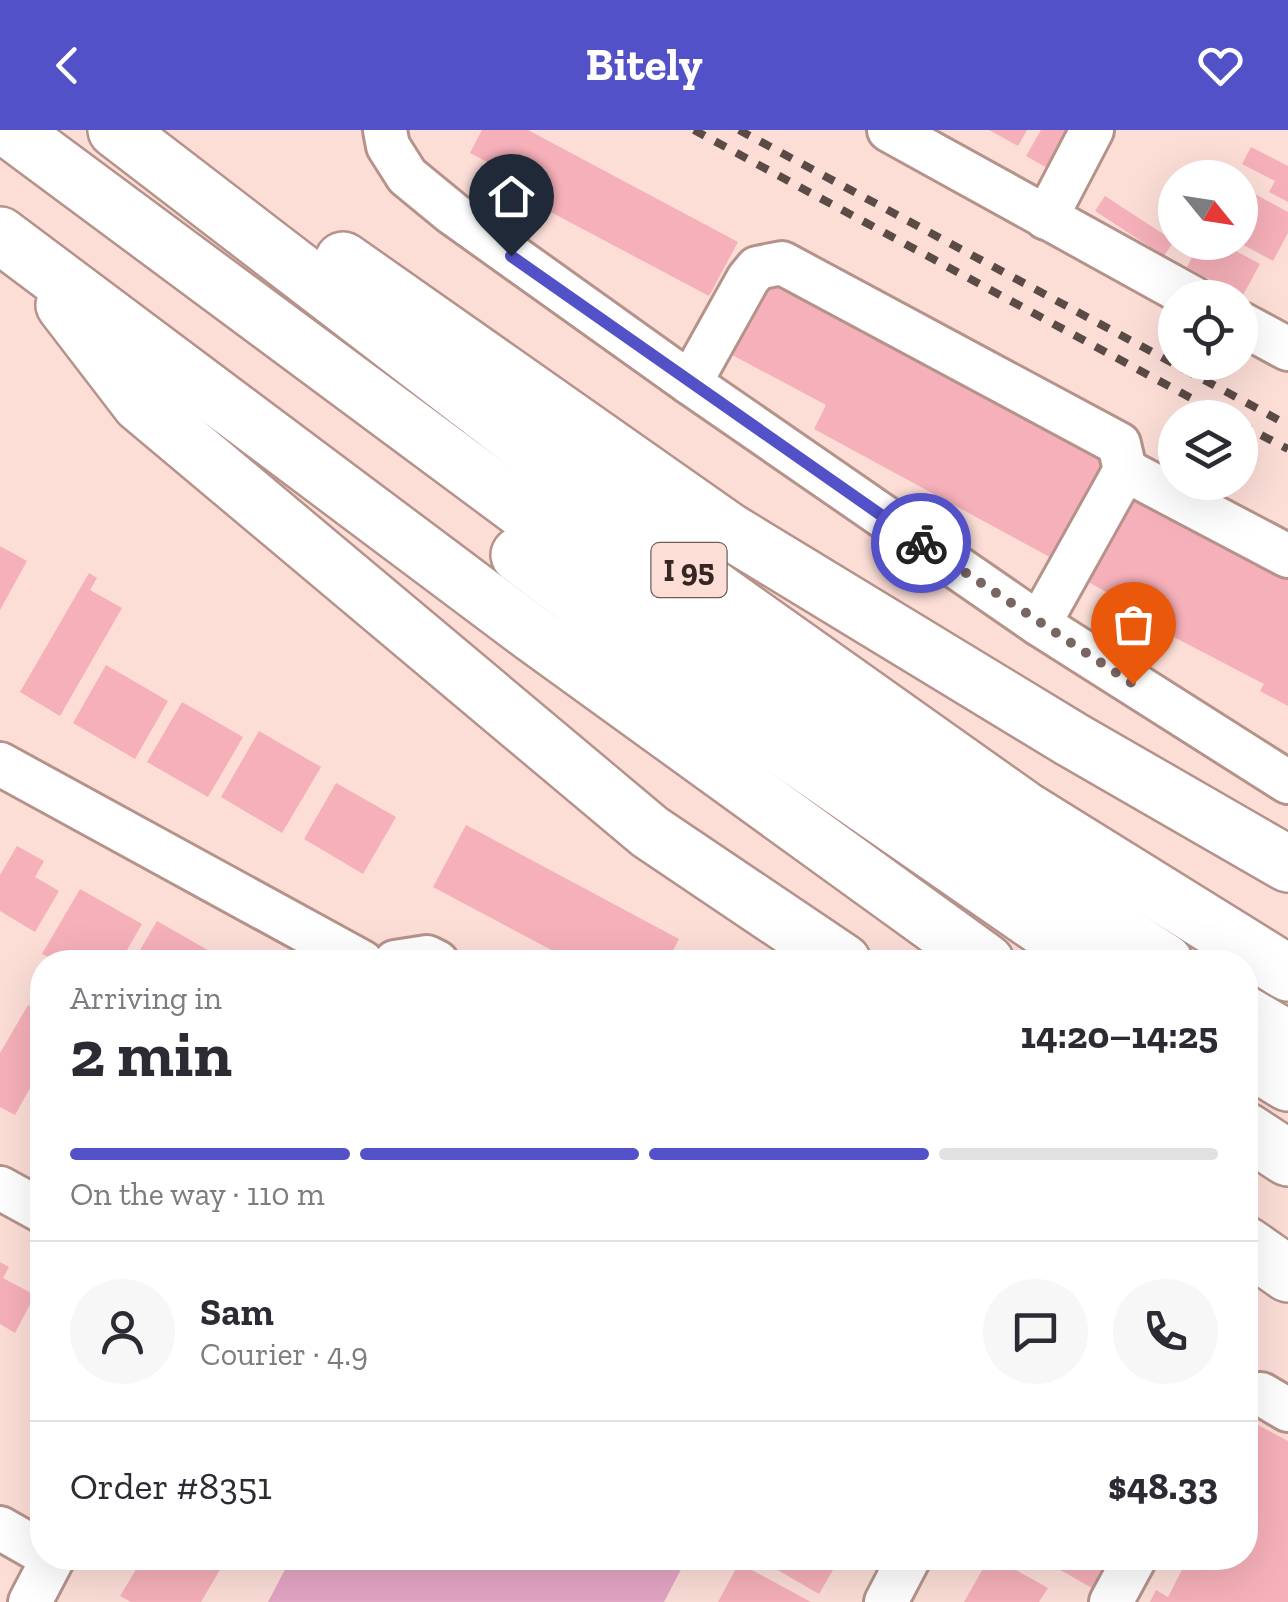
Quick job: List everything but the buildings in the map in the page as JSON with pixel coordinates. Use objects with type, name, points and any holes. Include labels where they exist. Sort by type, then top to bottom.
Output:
[{"type":"highway","points":[[10,130],[946,818],[1147,950]]},
{"type":"highway","name":"I 95","points":[[116,130],[711,587],[1024,810],[1251,950]]},
{"type":"highway","points":[[144,130],[286,220],[730,531],[1071,740],[1288,864]]},
{"type":"highway","points":[[0,167],[685,680],[1075,950]]},
{"type":"highway","points":[[12,243],[140,404],[650,832],[825,950]]},
{"type":"highway","points":[[12,243],[534,635],[968,950]]},
{"type":"highway","name":"I 95","points":[[1258,954],[1288,973]]},
{"type":"highway","points":[[1258,1022],[1288,1040]]},
{"type":"highway","points":[[1258,1065],[1288,1083]]},
{"type":"highway","points":[[1258,1138],[1288,1158]]},
{"type":"highway","points":[[1258,1253],[1288,1274]]},
{"type":"street","points":[[385,130],[388,146],[406,176],[430,198],[690,384],[1038,624],[1288,782]]},
{"type":"street","points":[[889,130],[1160,280]]},
{"type":"street","points":[[1046,218],[1092,130]]},
{"type":"street","points":[[690,384],[748,279],[757,268],[782,263],[1119,444],[1126,470],[1038,624]]},
{"type":"street","points":[[1126,470],[1288,556]]},
{"type":"street","points":[[0,764],[340,950]]},
{"type":"street","points":[[0,1188],[30,1204]]},
{"type":"street","points":[[1258,1394],[1288,1410]]},
{"type":"street","points":[[0,1528],[30,1545]]},
{"type":"street","points":[[30,1602],[47,1570]]},
{"type":"street","points":[[886,1602],[903,1570]]},
{"type":"street","points":[[1111,1602],[1128,1570]]},
{"type":"shaded area","points":[[285,1570],[681,1570],[664,1602],[268,1602]]},
{"type":"railway","points":[[694,130],[1195,400]]},
{"type":"railway","points":[[739,130],[1288,425]]},
{"type":"railway","points":[[1258,433],[1288,449]]},
{"type":"way so far","points":[[921,543],[1133,684]]},
{"type":"route","points":[[511,256],[921,543]]}]
